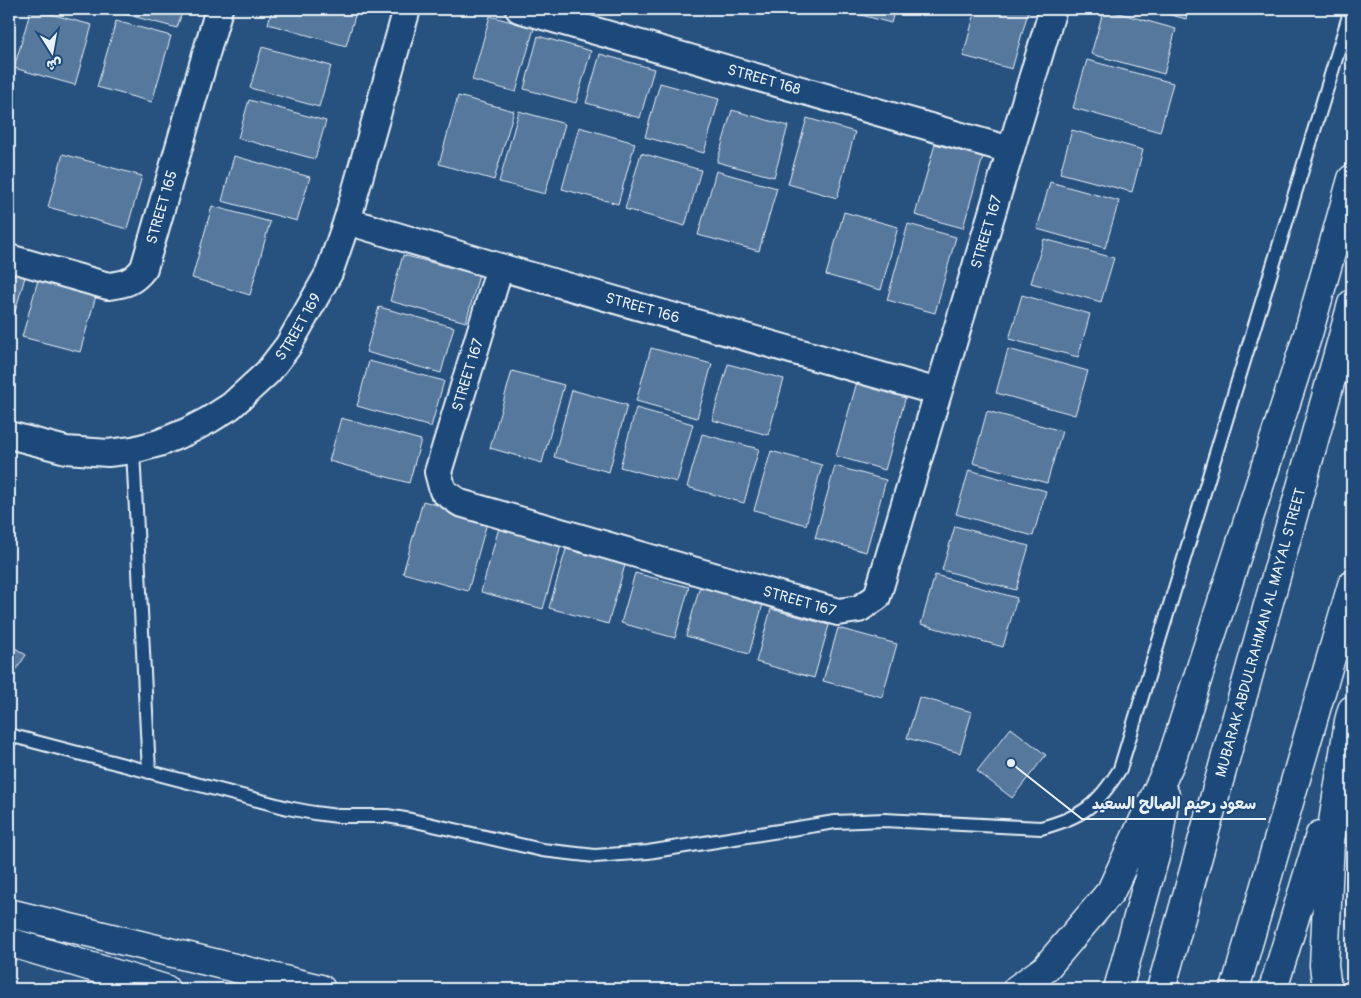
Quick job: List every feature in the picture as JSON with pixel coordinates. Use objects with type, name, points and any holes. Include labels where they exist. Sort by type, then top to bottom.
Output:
[{"type":"main road","points":[[1017,989],[1045,969],[1111,891],[1171,762],[1308,334],[1352,179]]},
{"type":"main road","name":"MUBARAK ABDULRAHMAN AL MAYAL STREET","points":[[1161,989],[1352,304]]},
{"type":"main road","points":[[1235,989],[1352,585]]},
{"type":"main road","points":[[1327,989],[1324,965],[1330,841],[1352,710]]},
{"type":"main road","points":[[1118,989],[1157,849],[1171,762]]},
{"type":"main road","points":[[1273,989],[1342,764]]},
{"type":"main road","points":[[9,913],[321,989]]},
{"type":"main road","points":[[9,942],[164,989]]},
{"type":"street","name":"STREET 165","points":[[9,258],[108,286],[123,284],[135,279],[144,268],[219,9]]},
{"type":"street","name":"STREET 169","points":[[9,435],[66,450],[108,453],[133,450],[159,443],[209,420],[231,406],[268,372],[288,346],[329,273],[347,221],[408,9]]},
{"type":"street","name":"STREET 168","points":[[519,9],[585,18],[1010,150]]},
{"type":"street","name":"STREET 167","points":[[500,267],[438,472],[443,491],[460,503],[838,612],[859,609],[878,597],[1053,9]]},
{"type":"street","name":"STREET 166","points":[[347,221],[500,267],[938,392]]},
{"type":"lane","points":[[9,735],[288,808],[338,816],[387,816],[542,850],[595,856],[648,852],[835,822],[884,820],[1041,828],[1066,822],[1088,809],[1106,791],[1120,769],[1351,9]]},
{"type":"lane","points":[[133,450],[149,772]]},
{"type":"building","points":[[31,9],[92,25],[75,85],[14,68]]},
{"type":"building","points":[[117,9],[183,9],[177,28],[117,12]]},
{"type":"building","points":[[272,9],[357,9],[346,46],[268,24]]},
{"type":"building","points":[[839,9],[895,9],[891,23]]},
{"type":"building","points":[[976,9],[1029,9],[1012,69],[963,56]]},
{"type":"building","points":[[1104,9],[1176,29],[1164,74],[1091,54]]},
{"type":"building","points":[[1149,9],[1189,9],[1186,19]]},
{"type":"building","points":[[490,16],[534,28],[516,92],[472,80]]},
{"type":"building","points":[[116,21],[171,36],[152,102],[97,87]]},
{"type":"building","points":[[538,36],[591,51],[576,103],[524,89]]},
{"type":"building","points":[[262,47],[331,66],[319,107],[250,88]]},
{"type":"building","points":[[600,54],[654,69],[640,118],[586,103]]},
{"type":"building","points":[[1087,60],[1173,83],[1160,132],[1073,108]]},
{"type":"building","points":[[660,83],[719,99],[704,153],[645,137]]},
{"type":"building","points":[[458,96],[514,111],[494,180],[439,164]]},
{"type":"building","points":[[249,100],[326,121],[315,159],[238,138]]},
{"type":"building","points":[[732,110],[788,126],[774,177],[717,162]]},
{"type":"building","points":[[519,111],[565,124],[545,194],[499,182]]},
{"type":"building","points":[[807,118],[855,132],[837,198],[788,184]]},
{"type":"building","points":[[579,127],[635,143],[618,204],[562,189]]},
{"type":"building","points":[[1072,130],[1143,150],[1132,192],[1060,173]]},
{"type":"building","points":[[935,144],[983,157],[963,228],[915,215]]},
{"type":"building","points":[[641,153],[701,170],[685,226],[625,209]]},
{"type":"building","points":[[63,154],[142,176],[127,229],[48,207]]},
{"type":"building","points":[[234,156],[310,177],[297,221],[222,201]]},
{"type":"building","points":[[716,171],[777,188],[759,251],[698,235]]},
{"type":"building","points":[[1050,182],[1119,201],[1105,248],[1037,229]]},
{"type":"building","points":[[212,206],[270,222],[250,295],[192,278]]},
{"type":"building","points":[[844,212],[898,227],[881,290],[826,275]]},
{"type":"building","points":[[908,224],[956,237],[935,313],[887,300]]},
{"type":"building","points":[[1044,239],[1114,258],[1101,302],[1031,283]]},
{"type":"building","points":[[403,255],[479,275],[466,322],[390,301]]},
{"type":"building","points":[[9,265],[27,270],[9,333]]},
{"type":"building","points":[[38,280],[96,296],[80,352],[22,337]]},
{"type":"building","points":[[1022,295],[1090,314],[1078,357],[1009,339]]},
{"type":"building","points":[[379,307],[454,327],[441,373],[366,352]]},
{"type":"building","points":[[651,348],[712,364],[697,418],[636,401]]},
{"type":"building","points":[[1008,349],[1088,371],[1075,415],[996,393]]},
{"type":"building","points":[[369,361],[444,381],[431,427],[357,406]]},
{"type":"building","points":[[728,364],[784,379],[768,435],[712,420]]},
{"type":"building","points":[[512,371],[564,385],[542,463],[490,448]]},
{"type":"building","points":[[857,382],[906,396],[885,470],[836,456]]},
{"type":"building","points":[[572,390],[627,405],[609,472],[554,457]]},
{"type":"building","points":[[636,408],[693,424],[677,482],[620,467]]},
{"type":"building","points":[[987,411],[1062,431],[1047,483],[973,463]]},
{"type":"building","points":[[341,418],[421,440],[409,483],[329,461]]},
{"type":"building","points":[[702,434],[759,449],[744,503],[687,487]]},
{"type":"building","points":[[771,451],[822,465],[806,525],[754,510]]},
{"type":"building","points":[[835,466],[886,480],[866,552],[815,538]]},
{"type":"building","points":[[969,470],[1046,491],[1033,536],[956,514]]},
{"type":"building","points":[[423,501],[488,519],[468,591],[403,573]]},
{"type":"building","points":[[500,524],[562,542],[543,609],[481,592]]},
{"type":"building","points":[[955,526],[1029,546],[1016,590],[942,570]]},
{"type":"building","points":[[566,549],[625,565],[608,624],[549,608]]},
{"type":"building","points":[[635,573],[689,587],[675,638],[621,623]]},
{"type":"building","points":[[935,575],[1017,598],[1003,647],[921,624]]},
{"type":"building","points":[[700,586],[763,604],[749,654],[686,636]]},
{"type":"building","points":[[771,609],[829,625],[814,678],[756,662]]},
{"type":"building","points":[[838,628],[897,644],[882,697],[823,681]]},
{"type":"building","points":[[9,644],[26,655],[12,676],[9,674]]},
{"type":"building","points":[[919,697],[972,712],[960,753],[907,738]]},
{"type":"building","points":[[1011,728],[1046,755],[1012,798],[977,771]]},
{"type":"place","name":"سعود رحيم الصالح السعيد","points":[[1011,763]]}]
